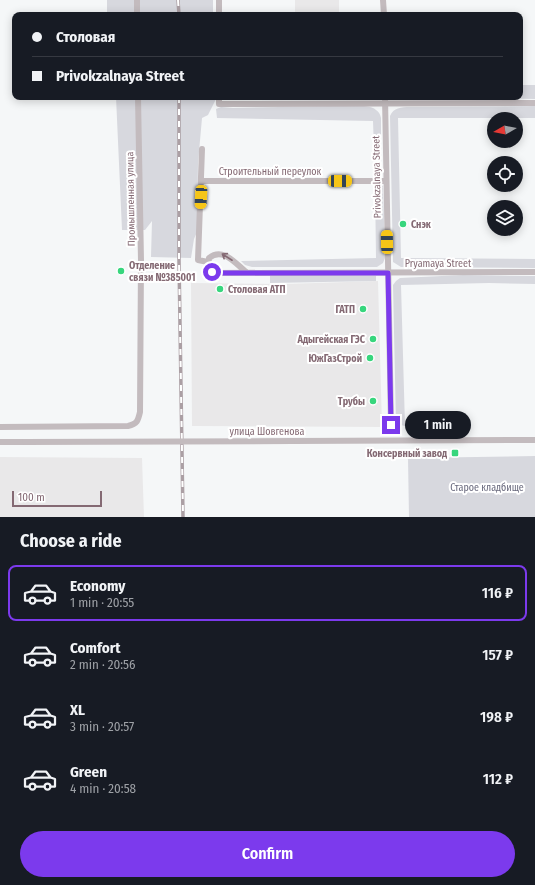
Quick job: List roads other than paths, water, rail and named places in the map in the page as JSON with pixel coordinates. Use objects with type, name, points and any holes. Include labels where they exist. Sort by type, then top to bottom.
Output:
[{"type":"street","points":[[137,0],[137,12]]},
{"type":"street","points":[[219,0],[219,12]]},
{"type":"street","points":[[384,0],[384,12]]},
{"type":"street","name":"Промышленная улица","points":[[0,427],[128,426],[135,424],[138,421],[140,412],[141,260],[138,100]]},
{"type":"street","points":[[219,100],[385,100],[535,103]]},
{"type":"street","name":"Privokzalnaya Street","points":[[385,100],[391,425]]},
{"type":"street","points":[[202,148],[198,260],[208,262],[209,258],[220,253],[246,272]]},
{"type":"street","name":"Строительный переулок","points":[[201,181],[386,181]]},
{"type":"street","name":"Pryamaya Street","points":[[208,262],[212,272],[216,273],[535,272]]},
{"type":"street","name":"улица Шовгенова","points":[[0,442],[535,440]]},
{"type":"railway","points":[[178,0],[179,12]]},
{"type":"railway","points":[[179,100],[179,260],[183,517]]},
{"type":"place","name":"Снэк","points":[[403,224]]},
{"type":"place","name":"Отделение связи №385001","points":[[121,271]]},
{"type":"place","name":"Столовая АТП","points":[[220,289]]},
{"type":"place","name":"ГАТП","points":[[363,309]]},
{"type":"place","name":"Адыгейская ГЭС","points":[[373,339]]},
{"type":"place","name":"ЮжГазСтрой","points":[[370,358]]},
{"type":"place","name":"Трубы","points":[[373,401]]},
{"type":"place","name":"Консервный завод","points":[[455,453]]},
{"type":"park label","name":"Старое кладбище","points":[[487,487]]}]
